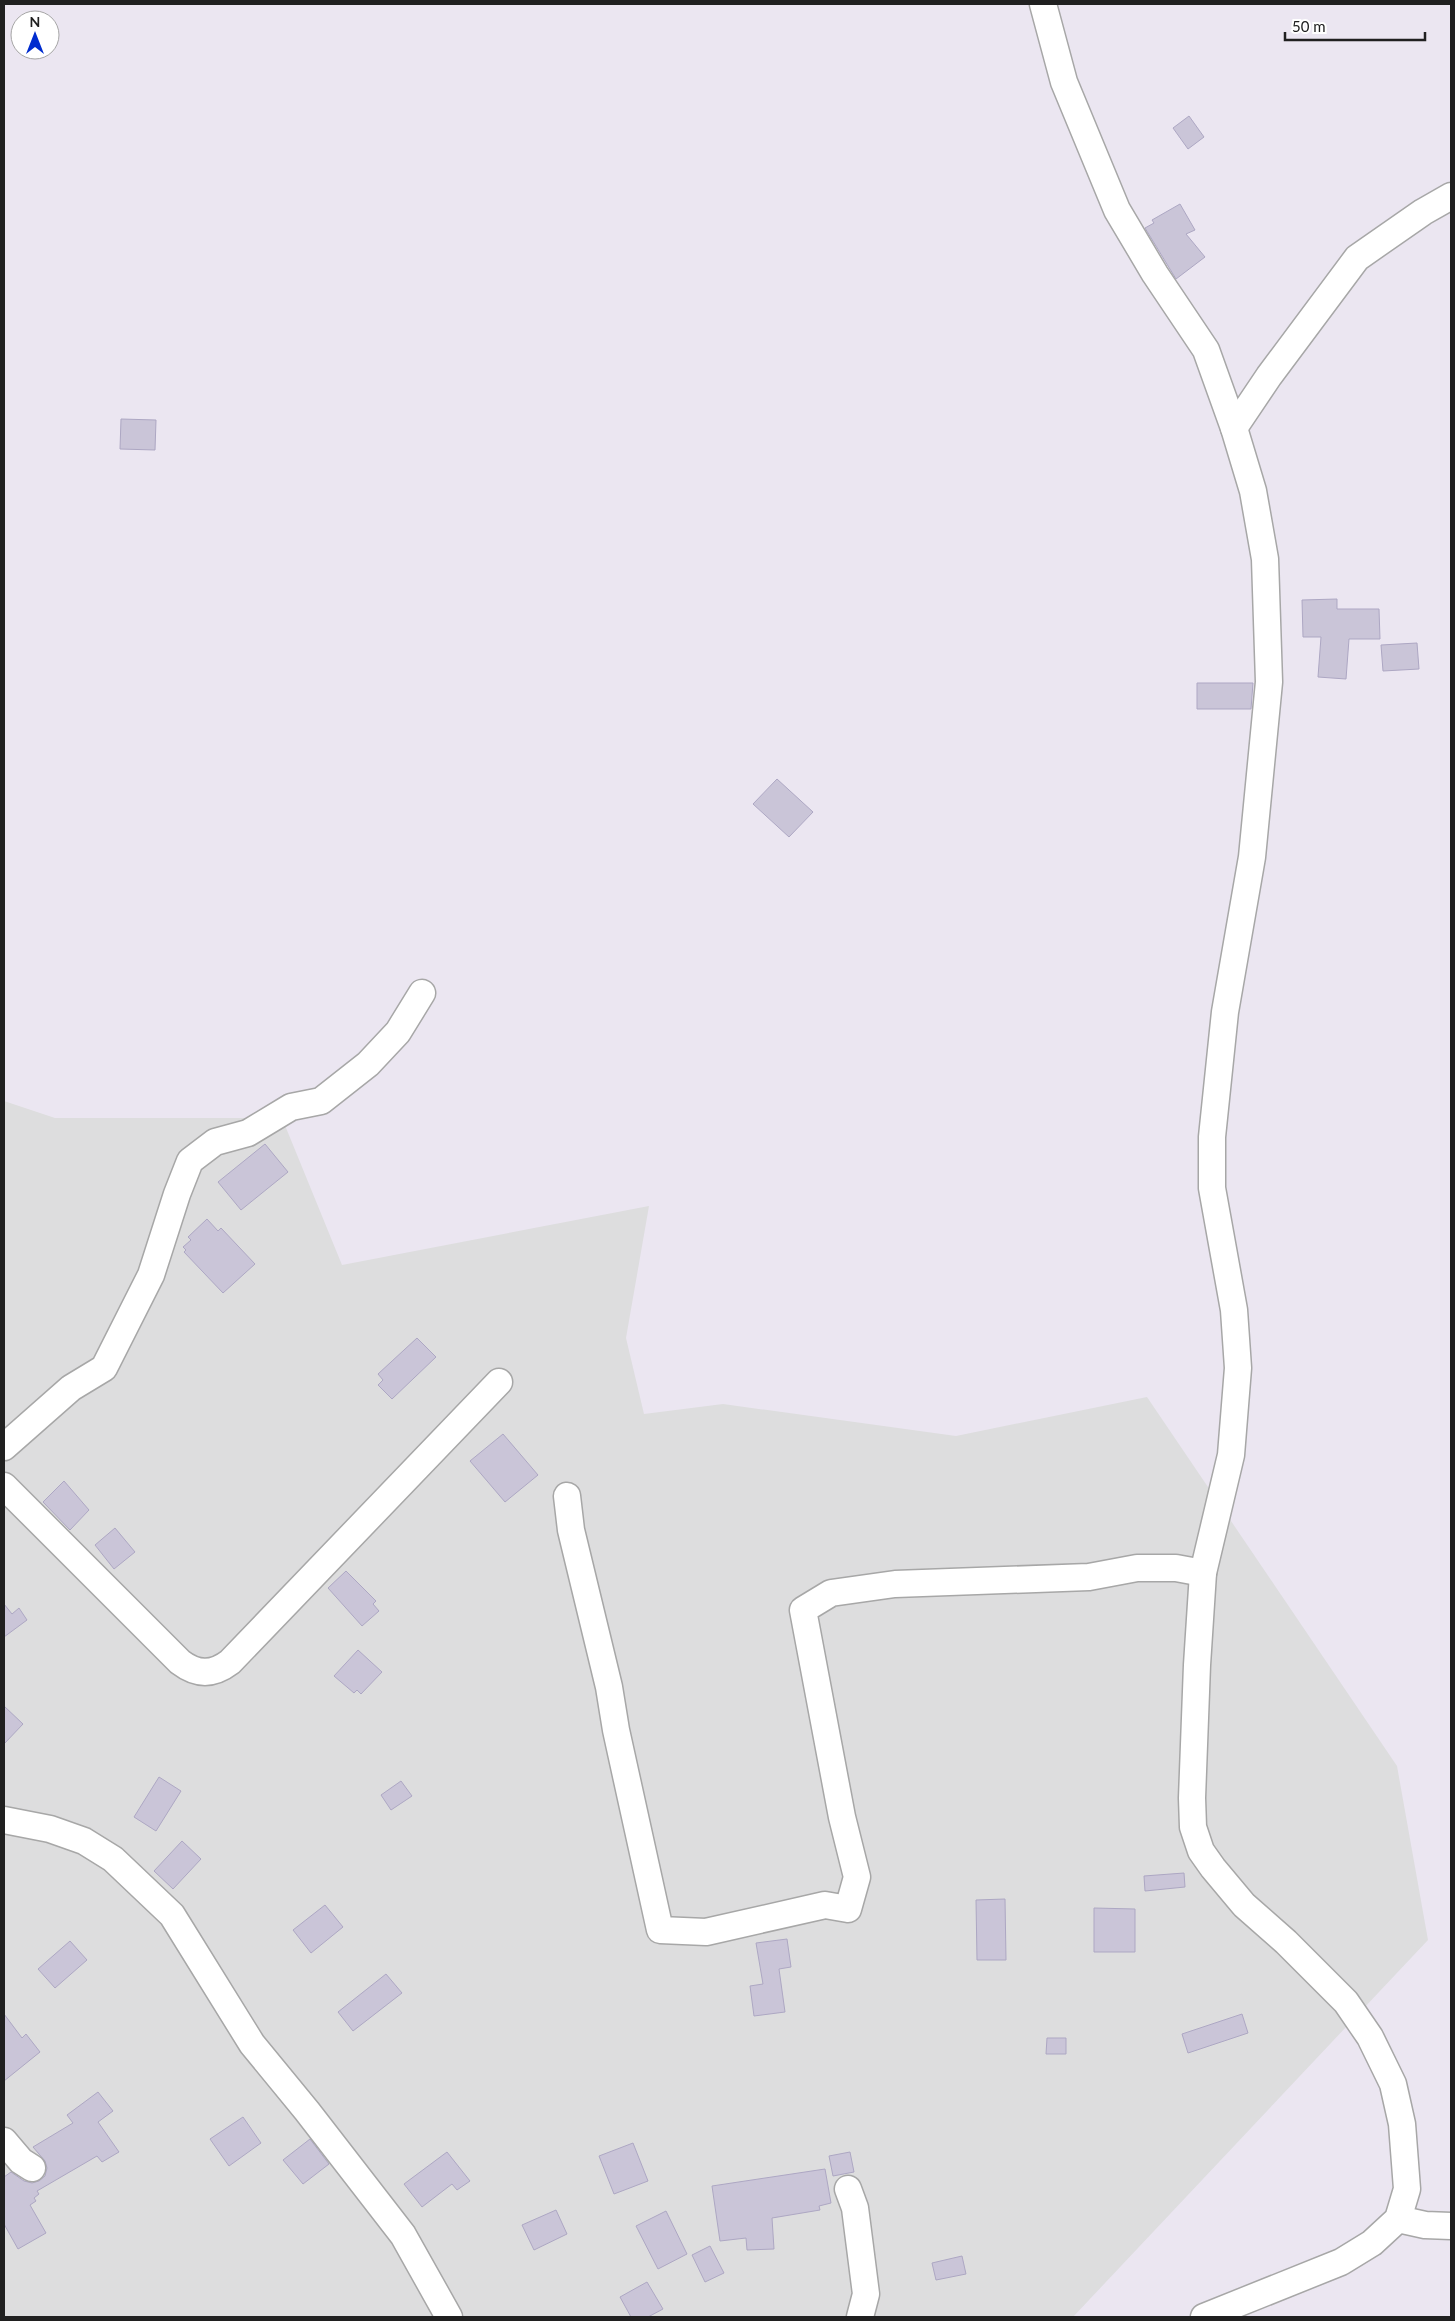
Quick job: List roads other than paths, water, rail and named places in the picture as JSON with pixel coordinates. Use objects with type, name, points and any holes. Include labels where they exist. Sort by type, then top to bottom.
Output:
[{"type":"street","points":[[1043,4],[1064,82],[1117,210],[1155,274],[1206,350],[1234,428],[1253,490],[1265,558],[1269,682],[1252,857],[1225,1012],[1212,1137],[1212,1188],[1234,1310],[1238,1368],[1231,1455],[1203,1573],[1196,1665],[1192,1798],[1193,1827],[1202,1851],[1212,1868],[1244,1905],[1286,1942],[1346,2002],[1370,2038],[1393,2084],[1402,2124],[1407,2189],[1398,2219],[1372,2243],[1342,2262],[1204,2317]]},
{"type":"street","points":[[1234,428],[1269,376],[1357,258],[1423,212],[1451,196]]},
{"type":"street","points":[[4,1447],[71,1388],[104,1368],[151,1275],[177,1194],[190,1161],[215,1142],[248,1133],[291,1107],[321,1101],[368,1064],[398,1032],[422,993]]},
{"type":"street","points":[[4,1486],[180,1662],[190,1670],[218,1671],[230,1662],[499,1382]]},
{"type":"street","points":[[567,1496],[571,1530],[610,1687],[616,1730],[660,1930],[706,1932],[825,1904],[848,1910],[858,1877],[842,1817],[803,1610],[831,1593],[895,1584],[1089,1576],[1137,1568],[1176,1568],[1203,1573]]},
{"type":"street","points":[[4,1820],[50,1829],[84,1841],[113,1859],[172,1915],[252,2044],[308,2111],[403,2235],[449,2317]]},
{"type":"street","points":[[4,2141],[21,2161],[32,2168]]},
{"type":"street","points":[[848,2189],[855,2208],[866,2294],[860,2317]]},
{"type":"street","points":[[1398,2219],[1425,2225],[1451,2226]]}]
